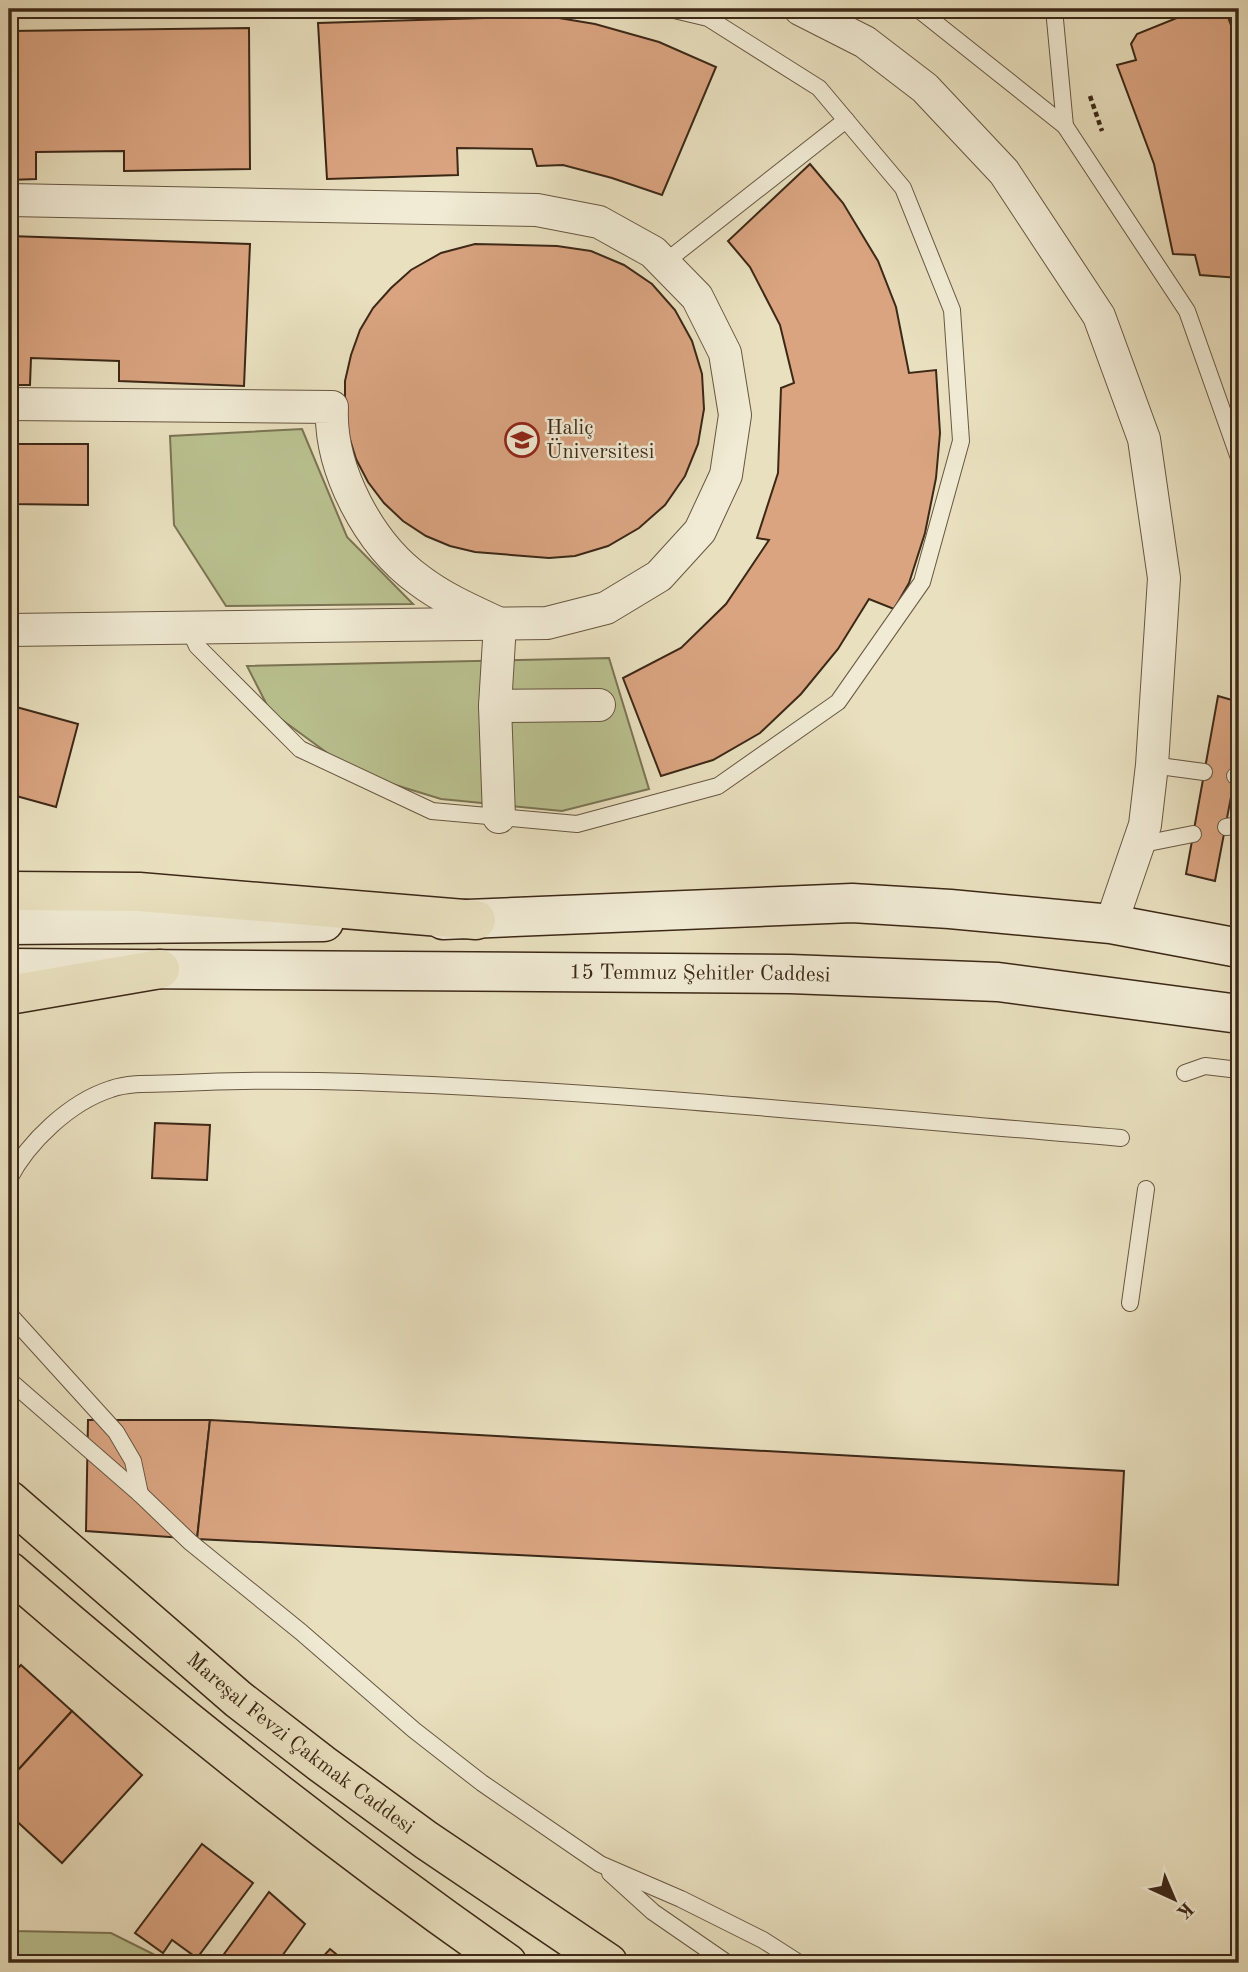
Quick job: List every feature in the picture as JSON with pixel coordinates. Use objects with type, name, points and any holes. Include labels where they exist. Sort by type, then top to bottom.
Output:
[{"type":"main road","points":[[9,891],[139,892],[476,920]]},
{"type":"main road","points":[[9,925],[476,920],[852,904],[950,909],[1111,924],[1239,948]]},
{"type":"main road","name":"15 Temmuz Şehitler Caddesi","points":[[9,968],[790,974],[998,982],[1239,1014]]},
{"type":"main road","points":[[9,995],[160,969]]},
{"type":"main road","points":[[9,1487],[46,1532]]},
{"type":"main road","name":"Mareşal Fevzi Çakmak Caddesi","points":[[9,1500],[238,1699],[322,1764],[426,1840],[608,1963]]},
{"type":"main road","points":[[9,1570],[122,1669],[369,1863],[507,1963]]},
{"type":"street","points":[[801,9],[865,42],[925,88],[1004,172],[1099,316],[1144,439],[1164,578],[1152,765],[1145,825],[1111,924]]},
{"type":"street","points":[[9,200],[537,210],[599,222],[653,252],[697,297],[725,353],[734,415],[726,475],[700,531],[659,576],[606,608],[547,623],[9,630]]},
{"type":"street","points":[[9,404],[332,407],[331,428],[341,474],[386,549],[416,578],[444,597],[500,624]]},
{"type":"street","points":[[499,817],[495,706],[500,624]]},
{"type":"street","points":[[495,706],[599,705]]},
{"type":"lane","points":[[188,628],[197,646],[300,749],[432,811],[577,824],[718,786],[838,702],[922,582],[961,441],[952,310],[903,188],[818,88],[708,18],[670,9]]},
{"type":"lane","points":[[918,9],[1065,126],[1186,311],[1239,458]]},
{"type":"lane","points":[[1054,9],[1065,126]]},
{"type":"lane","points":[[664,263],[846,120]]},
{"type":"lane","points":[[1152,765],[1204,772]]},
{"type":"lane","points":[[1138,845],[1193,834]]},
{"type":"lane","points":[[1185,1073],[1205,1066],[1239,1070]]},
{"type":"lane","points":[[9,1179],[17,1163],[40,1134],[74,1108],[111,1089],[146,1084],[263,1079],[491,1088],[1121,1138]]},
{"type":"lane","points":[[1130,1303],[1146,1189]]},
{"type":"lane","points":[[9,1314],[116,1432],[133,1461],[140,1494]]},
{"type":"lane","points":[[9,1380],[140,1494],[190,1542],[301,1632],[414,1730],[482,1783],[600,1864],[653,1912],[727,1963]]},
{"type":"lane","points":[[600,1864],[704,1910],[763,1940],[799,1963]]},
{"type":"path","points":[[1087,87],[1102,134]]},
{"type":"green space","points":[[302,429],[347,537],[413,604],[226,606],[174,525],[170,436]]},
{"type":"green space","points":[[609,658],[649,789],[562,811],[441,799],[376,779],[330,755],[270,711],[247,666]]},
{"type":"green space","points":[[9,1925],[14,1931],[111,1933],[171,1963],[9,1963]]},
{"type":"building","points":[[1199,9],[1225,9],[1231,25],[1239,21],[1239,278],[1200,275],[1195,255],[1173,254],[1154,164],[1117,65],[1136,60],[1131,44],[1137,34]]},
{"type":"building","points":[[547,16],[595,24],[659,42],[716,67],[662,195],[563,165],[537,166],[532,149],[457,148],[458,175],[327,179],[318,23]]},
{"type":"building","points":[[249,28],[250,169],[124,171],[124,151],[36,152],[36,179],[9,180],[9,31]]},
{"type":"building","points":[[810,164],[843,203],[878,261],[896,307],[909,373],[936,370],[940,433],[936,478],[925,533],[909,583],[894,609],[869,599],[838,649],[801,694],[760,733],[713,760],[661,776],[623,678],[681,648],[726,604],[769,540],[757,538],[778,473],[781,388],[794,383],[780,325],[750,267],[728,241]]},
{"type":"building","points":[[9,236],[250,244],[244,386],[119,381],[119,361],[31,358],[30,385],[9,385]]},
{"type":"building","points":[[475,244],[557,246],[591,251],[624,265],[652,284],[675,310],[692,341],[702,374],[704,409],[698,444],[685,476],[665,505],[639,528],[608,546],[575,556],[549,558],[475,552],[450,546],[426,536],[403,521],[384,503],[368,482],[356,459],[348,433],[345,381],[360,330],[373,308],[411,270],[441,253]]},
{"type":"building","points":[[9,444],[88,444],[88,505],[9,504]]},
{"type":"building","points":[[1218,696],[1239,702],[1239,755],[1215,881],[1186,874]]},
{"type":"building","points":[[9,705],[78,724],[56,807],[9,794]]},
{"type":"building","points":[[155,1123],[210,1125],[207,1180],[152,1178]]},
{"type":"building","points":[[88,1420],[210,1420],[197,1539],[86,1531]]},
{"type":"building","points":[[210,1420],[1124,1471],[1118,1585],[197,1539]]},
{"type":"building","points":[[21,1665],[72,1711],[9,1780],[9,1677]]},
{"type":"building","points":[[72,1711],[142,1775],[62,1863],[9,1814],[9,1780]]},
{"type":"building","points":[[202,1844],[253,1883],[197,1958],[172,1940],[163,1953],[135,1933]]},
{"type":"building","points":[[269,1892],[305,1924],[277,1963],[219,1961]]},
{"type":"building","points":[[330,1949],[347,1963],[317,1963]]},
{"type":"place","name":"Haliç Üniversitesi","points":[[522,440]]}]
